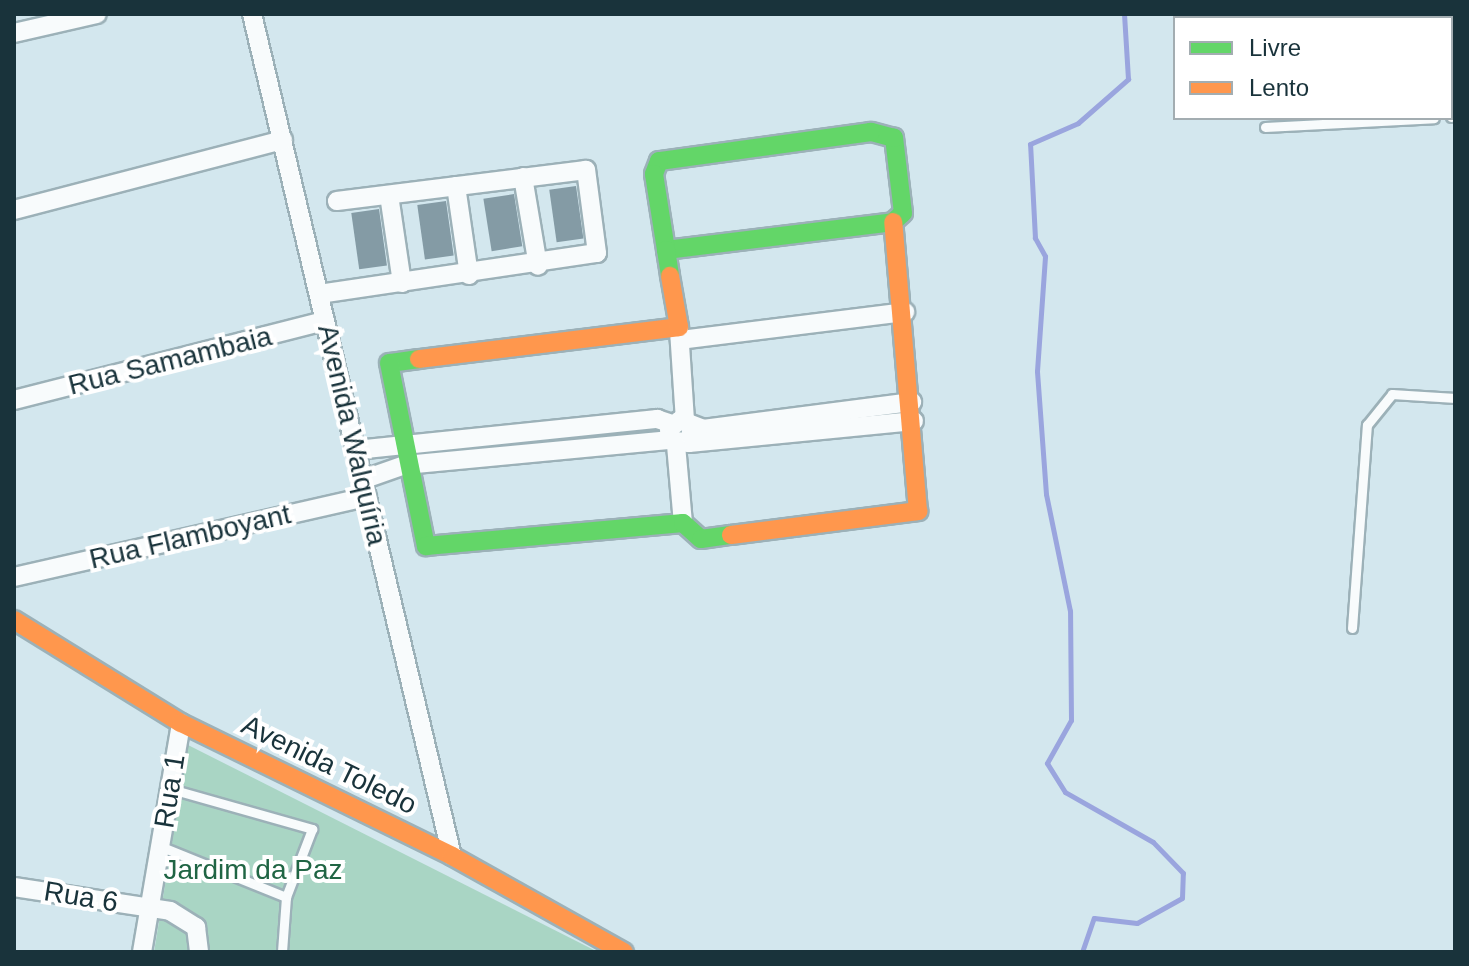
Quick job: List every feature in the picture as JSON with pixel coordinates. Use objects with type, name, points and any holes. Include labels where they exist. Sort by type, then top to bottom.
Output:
[{"type":"street","points":[[14,33],[97,14]]},
{"type":"street","name":"Avenida Walquíria","points":[[252,14],[452,856]]},
{"type":"street","points":[[666,250],[893,222],[903,213],[894,138],[884,131],[673,155],[655,166],[666,250],[679,334],[683,523]]},
{"type":"street","points":[[14,210],[283,140]]},
{"type":"street","points":[[319,294],[538,266],[597,253],[586,170],[337,201]]},
{"type":"street","points":[[523,177],[538,266]]},
{"type":"street","points":[[456,186],[469,275]]},
{"type":"street","points":[[389,195],[402,283]]},
{"type":"street","points":[[893,222],[905,312],[922,501],[913,515],[701,539],[683,523],[426,546],[403,456],[389,363],[905,312]]},
{"type":"street","name":"Rua Samambaia","points":[[14,400],[325,321]]},
{"type":"street","points":[[681,433],[912,402]]},
{"type":"street","points":[[356,450],[403,456],[657,419],[681,433],[914,421]]},
{"type":"street","name":"Rua Flamboyant","points":[[14,577],[364,488],[403,456]]},
{"type":"street","name":"Avenida Toledo","points":[[14,620],[181,723],[452,856],[624,952]]},
{"type":"street","name":"Rua 1","points":[[142,952],[181,723]]},
{"type":"street","name":"Rua 6","points":[[14,887],[148,908],[196,927],[199,952]]},
{"type":"lane","points":[[1265,127],[1396,120]]},
{"type":"lane","points":[[1352,628],[1367,425],[1392,394],[1455,398]]},
{"type":"lane","points":[[171,789],[312,829],[286,897],[282,952]]},
{"type":"lane","points":[[162,847],[286,897]]},
{"type":"green space","name":"Jardim da Paz","points":[[188,745],[598,952],[154,952]]},
{"type":"building","points":[[576,186],[583,238],[557,242],[549,190]]},
{"type":"building","points":[[514,194],[522,246],[492,251],[483,199]]},
{"type":"building","points":[[446,201],[454,255],[425,260],[417,205]]},
{"type":"building","points":[[379,209],[387,265],[359,269],[351,213]]},
{"type":"waterway","points":[[1082,952],[1094,918],[1137,923],[1182,898],[1183,873],[1153,842],[1065,792],[1047,763],[1071,720],[1070,611],[1046,494],[1037,371],[1045,256],[1035,238],[1030,144],[1078,123],[1128,79],[1124,14]]},
{"type":"traffic: fast","points":[[666,250],[893,222],[903,213],[894,138],[871,132],[659,161],[654,174],[670,276]]},
{"type":"traffic: fast","points":[[419,359],[389,363],[426,546],[683,523],[701,539],[731,535]]},
{"type":"traffic: slow","points":[[731,535],[918,511],[893,222]]},
{"type":"traffic: slow","points":[[419,359],[679,327],[670,276]]},
{"type":"traffic: slow","points":[[14,620],[181,723],[452,856],[624,952]]}]
